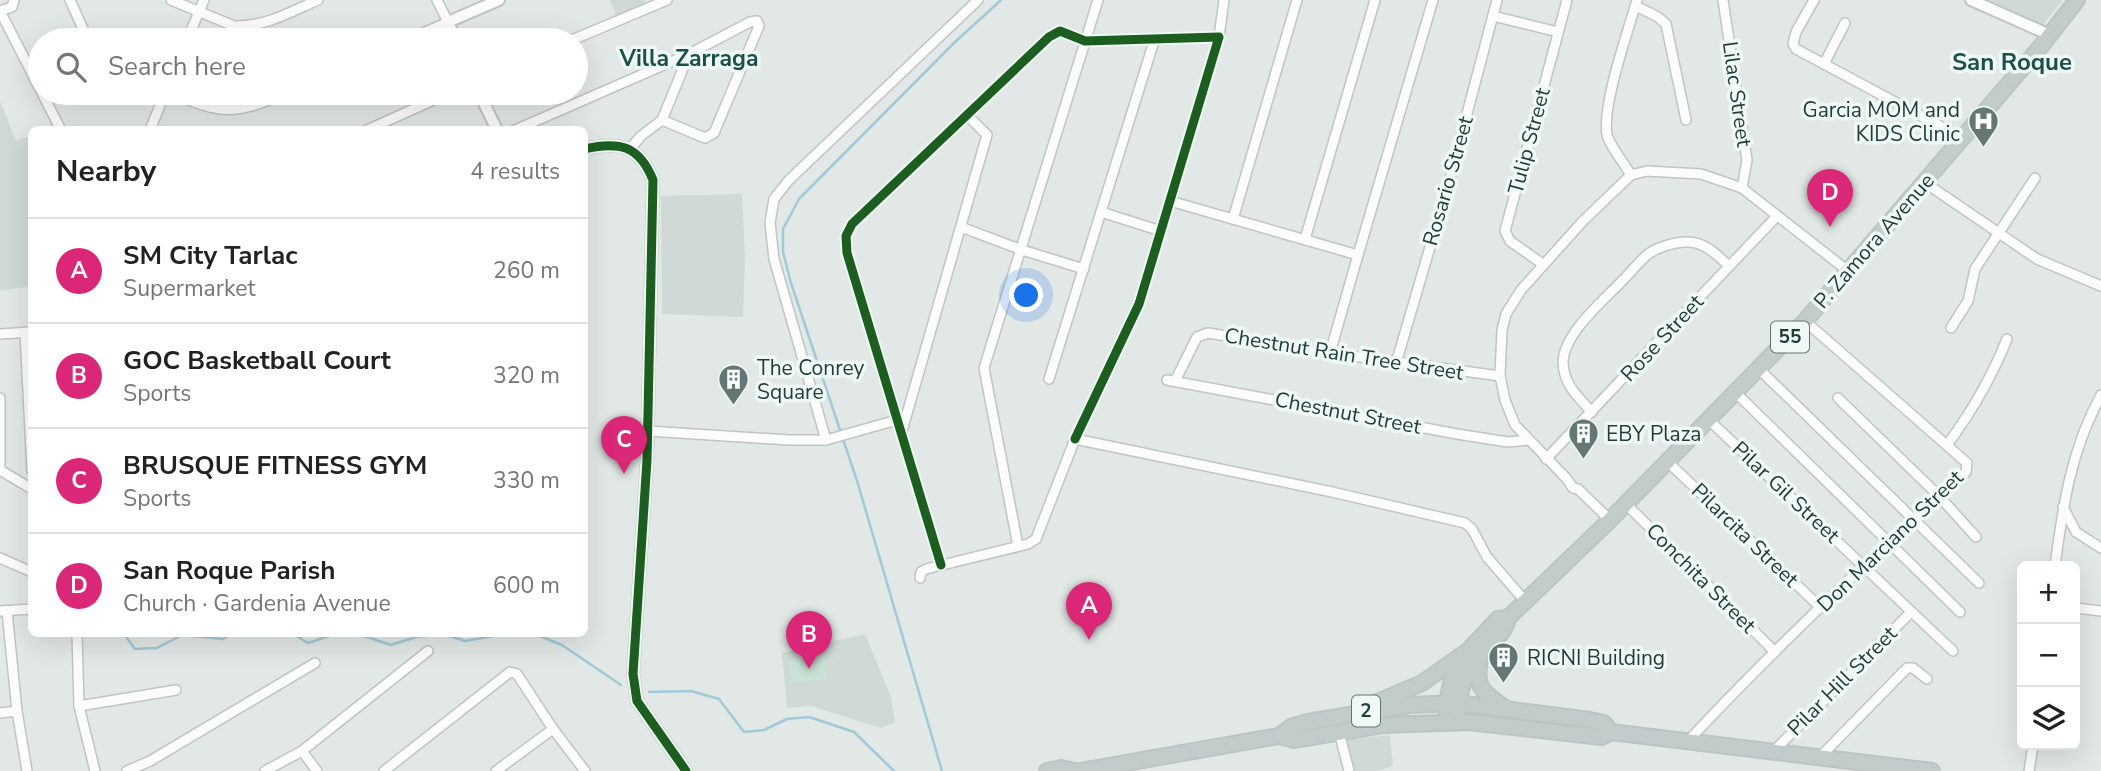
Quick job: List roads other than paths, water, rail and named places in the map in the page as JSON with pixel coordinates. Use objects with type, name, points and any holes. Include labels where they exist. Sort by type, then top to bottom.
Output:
[{"type":"highway","name":"P. Zamora Avenue","points":[[1451,722],[1454,671],[1474,652],[1498,619],[1508,618],[1610,520],[1805,321],[2077,0]]},
{"type":"highway","points":[[1350,713],[1422,682],[1474,652],[1478,683],[1484,693],[1506,709]]},
{"type":"highway","name":"2","points":[[1279,736],[1292,727],[1350,713],[1451,703],[1604,723],[1611,732]]},
{"type":"highway","name":"2","points":[[1080,771],[1279,736],[1295,740],[1394,724],[1451,722],[1602,737],[1611,732],[1820,757],[1839,765],[1932,771]]},
{"type":"highway","points":[[1047,771],[1061,768],[1075,771]]},
{"type":"street","points":[[14,0],[12,7],[0,11],[28,66]]},
{"type":"street","points":[[70,0],[83,28]]},
{"type":"street","points":[[171,0],[234,26],[269,22],[318,0]]},
{"type":"street","points":[[193,28],[204,0]]},
{"type":"street","points":[[437,0],[451,28]]},
{"type":"street","points":[[434,28],[499,0]]},
{"type":"street","points":[[588,33],[667,0]]},
{"type":"street","points":[[828,440],[774,259],[771,222],[774,200],[789,180],[978,0]]},
{"type":"street","points":[[1018,546],[984,368],[1098,0]]},
{"type":"street","points":[[920,578],[923,570],[1032,542],[1038,535],[1075,439],[1139,304],[1219,37],[1224,0]]},
{"type":"street","points":[[1233,219],[1297,0]]},
{"type":"street","points":[[1306,239],[1375,0]]},
{"type":"street","points":[[1330,353],[1433,0]]},
{"type":"street","name":"Rosario Street","points":[[1396,360],[1449,182],[1497,0]]},
{"type":"street","name":"Tulip Street","points":[[1544,265],[1510,242],[1505,231],[1567,0]]},
{"type":"street","name":"Lilac Street","points":[[1723,0],[1747,160],[1742,188]]},
{"type":"street","points":[[1814,0],[1796,32],[1793,44],[1796,49],[1962,138]]},
{"type":"street","points":[[1971,0],[2050,35]]},
{"type":"street","points":[[1631,175],[1607,137],[1607,116],[1614,79],[1637,3],[1666,24],[1686,120]]},
{"type":"street","points":[[1493,16],[1558,32]]},
{"type":"street","points":[[588,98],[757,21],[759,26],[714,133],[705,138],[662,120]]},
{"type":"street","points":[[1824,64],[1845,23]]},
{"type":"street","points":[[941,565],[847,253],[846,236],[852,224],[1049,37],[1060,31],[1085,41],[1219,37]]},
{"type":"street","points":[[1049,379],[1155,38]]},
{"type":"street","points":[[630,149],[641,136],[662,120],[689,54]]},
{"type":"street","points":[[48,105],[59,126]]},
{"type":"street","points":[[152,126],[161,105]]},
{"type":"street","points":[[199,105],[230,110],[254,105]]},
{"type":"street","points":[[376,126],[422,105]]},
{"type":"street","points":[[486,105],[495,126]]},
{"type":"street","points":[[524,126],[572,105]]},
{"type":"street","points":[[902,431],[988,135],[967,115]]},
{"type":"street","points":[[588,148],[615,144],[630,149],[647,164],[653,180],[648,431],[632,674],[637,701],[686,771]]},
{"type":"street","points":[[1610,520],[1578,489],[1576,481],[1567,479],[1515,425],[1505,400],[1500,376],[1499,358],[1506,314],[1521,290],[1583,221],[1631,175],[1647,172],[1701,174],[1742,188],[1848,271]]},
{"type":"street","points":[[1951,328],[1968,301],[1975,270],[2035,178]]},
{"type":"street","points":[[1924,182],[2037,259],[2101,286]]},
{"type":"street","points":[[1170,201],[1359,255]]},
{"type":"street","points":[[1101,212],[1161,232]]},
{"type":"street","name":"Rose Street","points":[[1546,459],[1777,216]]},
{"type":"street","points":[[961,227],[1021,250],[1084,269]]},
{"type":"street","points":[[1592,412],[1575,395],[1568,383],[1563,362],[1566,347],[1582,323],[1649,253],[1664,247],[1687,242],[1704,245],[1729,266]]},
{"type":"street","name":"Don Marciano Street","points":[[1688,741],[1821,607],[1966,472],[1967,463],[1805,321]]},
{"type":"street","points":[[0,334],[28,332]]},
{"type":"street","name":"Chestnut Rain Tree Street","points":[[1171,380],[1203,333],[1500,376]]},
{"type":"street","points":[[1947,445],[1974,408],[2007,339]]},
{"type":"street","points":[[1759,369],[1979,583]]},
{"type":"street","name":"Chestnut Street","points":[[1171,380],[1457,434],[1508,442],[1529,440]]},
{"type":"street","points":[[1736,393],[1960,612]]},
{"type":"street","points":[[2056,561],[2070,470],[2090,415],[2101,395]]},
{"type":"street","points":[[0,398],[0,470],[28,487]]},
{"type":"street","points":[[1838,398],[1939,496],[1976,537]]},
{"type":"street","points":[[648,431],[828,440],[897,420]]},
{"type":"street","name":"Pilar Gil Street","points":[[1709,420],[1954,651]]},
{"type":"street","points":[[1075,439],[1332,492],[1465,523],[1472,528],[1487,556],[1525,601]]},
{"type":"street","name":"Pilarcita Street","points":[[1668,462],[1821,607]]},
{"type":"street","name":"Conchita Street","points":[[1626,504],[1775,652]]},
{"type":"street","points":[[2063,506],[2076,532],[2101,548]]},
{"type":"street","points":[[0,558],[28,570]]},
{"type":"street","points":[[27,771],[3,611],[28,608]]},
{"type":"street","points":[[2080,609],[2101,611]]},
{"type":"street","name":"Pilar Hill Street","points":[[1774,751],[1911,612]]},
{"type":"street","points":[[77,637],[79,706],[95,771]]},
{"type":"street","points":[[265,771],[302,751],[428,651]]},
{"type":"street","points":[[127,771],[150,761],[315,663]]},
{"type":"street","points":[[1820,757],[1907,668],[1913,668],[1927,679]]},
{"type":"street","points":[[384,771],[510,672],[517,674],[585,771]]},
{"type":"street","points":[[79,706],[176,690]]},
{"type":"street","points":[[0,713],[17,711]]},
{"type":"street","points":[[496,771],[553,729]]},
{"type":"street","points":[[1339,732],[1349,771]]},
{"type":"street","points":[[2029,771],[2031,750]]},
{"type":"street","points":[[302,751],[317,771]]},
{"type":"waterway","points":[[942,771],[858,484],[791,283],[783,252],[783,229],[799,199],[954,43],[1001,0]]},
{"type":"waterway","points":[[126,637],[135,649],[157,648],[178,637]]},
{"type":"waterway","points":[[202,637],[227,637]]},
{"type":"waterway","points":[[298,637],[308,643],[326,637]]},
{"type":"waterway","points":[[367,637],[391,645],[416,637]]},
{"type":"waterway","points":[[452,637],[465,641],[488,637]]},
{"type":"waterway","points":[[542,637],[562,645],[621,685]]},
{"type":"waterway","points":[[649,692],[691,691],[719,699],[744,732],[764,730],[787,719],[809,717],[854,732],[894,771]]},
{"type":"place","name":"Garcia MOM and KIDS Clinic","points":[[1983,149]]},
{"type":"place","name":"San Roque Parish","points":[[1830,227]]},
{"type":"place","name":"The Conrey Square","points":[[734,407]]},
{"type":"place","name":"EBY Plaza","points":[[1583,461]]},
{"type":"place","name":"BRUSQUE FITNESS GYM","points":[[624,474]]},
{"type":"place","name":"SM City Tarlac","points":[[1089,640]]},
{"type":"place","name":"GOC Basketball Court","points":[[809,669]]},
{"type":"place","name":"RICNI Building","points":[[1504,685]]},
{"type":"district","name":"Villa Zarraga","points":[[689,58]]},
{"type":"district","name":"San Roque","points":[[2012,62]]}]
